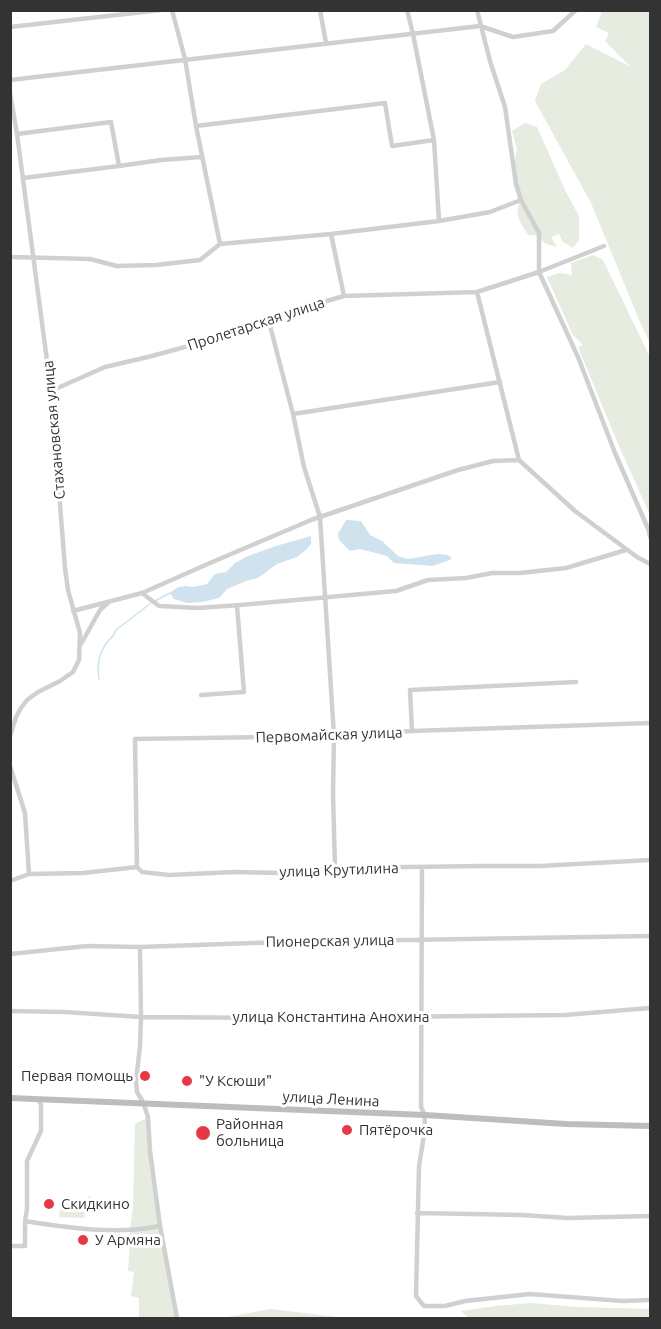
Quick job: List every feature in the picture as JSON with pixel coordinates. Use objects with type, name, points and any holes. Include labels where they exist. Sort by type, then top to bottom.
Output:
[{"type":"main road","name":"улица Ленина","points":[[10,1098],[143,1102],[566,1124],[651,1126]]},
{"type":"street","points":[[10,27],[161,10]]},
{"type":"street","points":[[172,10],[185,59],[220,244]]},
{"type":"street","points":[[320,10],[326,43]]},
{"type":"street","points":[[407,10],[434,140],[439,221]]},
{"type":"street","points":[[477,10],[504,107],[516,184],[521,200],[539,233],[539,272],[578,357],[651,537]]},
{"type":"street","points":[[10,80],[480,26],[513,37],[553,31],[576,10]]},
{"type":"street","name":"Стахановская улица","points":[[10,93],[51,391],[65,568],[68,590],[80,633],[79,660],[73,672],[27,700],[16,717],[10,736]]},
{"type":"street","points":[[196,126],[385,103],[392,146],[434,140]]},
{"type":"street","points":[[17,134],[111,122],[119,164]]},
{"type":"street","points":[[23,178],[119,164],[202,157]]},
{"type":"street","points":[[10,257],[90,259],[117,266],[156,265],[200,260],[220,244],[439,221],[490,212],[521,200]]},
{"type":"street","points":[[331,234],[344,296]]},
{"type":"street","name":"Пролетарская улица","points":[[51,391],[105,368],[203,342],[244,325],[344,296],[477,292],[539,272],[604,246]]},
{"type":"street","points":[[477,292],[519,460],[575,511],[637,558],[651,564]]},
{"type":"street","points":[[268,318],[304,467],[320,517],[334,736],[334,868]]},
{"type":"street","points":[[293,414],[500,382]]},
{"type":"street","points":[[74,611],[142,593],[320,517],[458,470],[493,461],[519,460]]},
{"type":"street","points":[[142,593],[159,606],[198,608],[237,606],[396,591],[428,580],[566,568],[626,550]]},
{"type":"street","points":[[79,647],[100,610],[109,601]]},
{"type":"street","points":[[201,694],[244,692],[237,606]]},
{"type":"street","points":[[412,731],[411,690],[576,682]]},
{"type":"street","name":"Первомайская улица","points":[[137,867],[135,740],[334,736],[651,723]]},
{"type":"street","points":[[10,766],[25,813],[29,874]]},
{"type":"street","name":"улица Крутилина","points":[[10,881],[29,874],[83,873],[137,867],[142,872],[169,874],[281,873],[334,868],[540,866],[651,860]]},
{"type":"street","points":[[422,867],[421,1107],[425,1115],[419,1166],[416,1296],[424,1306],[444,1306],[465,1301],[530,1294],[622,1301],[651,1300]]},
{"type":"street","name":"Пионерская улица","points":[[10,954],[87,946],[140,947],[422,939],[651,936]]},
{"type":"street","points":[[140,947],[141,1017],[137,1092],[148,1117],[160,1226],[177,1318]]},
{"type":"street","name":"улица Константина Анохина","points":[[10,1011],[141,1017],[284,1018],[565,1015],[651,1008]]},
{"type":"street","points":[[10,1246],[25,1246],[27,1161],[41,1131],[41,1104],[38,1100]]},
{"type":"street","points":[[417,1213],[568,1218],[651,1216]]},
{"type":"street","points":[[25,1221],[67,1228],[140,1230],[160,1226]]},
{"type":"shaded area","points":[[602,11],[650,11],[650,343],[591,203],[535,101],[541,84],[565,70],[586,44],[631,67],[605,41],[609,33],[596,27]]},
{"type":"shaded area","points":[[525,123],[537,127],[579,216],[579,240],[573,248],[562,241],[559,234],[551,237],[557,247],[546,244],[535,235],[528,235],[519,218],[518,210],[521,200],[513,167],[517,149],[512,131]]},
{"type":"shaded area","points":[[593,255],[603,260],[650,357],[650,515],[578,347],[583,345],[573,335],[547,277],[560,273],[572,275],[571,263]]},
{"type":"shaded area","points":[[148,1117],[150,1151],[177,1318],[139,1318],[139,1298],[131,1296],[134,1272],[128,1271],[133,1208],[135,1124]]},
{"type":"shaded area","points":[[88,1196],[96,1204],[95,1213],[85,1213],[84,1218],[59,1217],[61,1204],[87,1205]]},
{"type":"shaded area","points":[[531,1303],[650,1309],[650,1318],[469,1318],[461,1311]]},
{"type":"shaded area","points":[[271,1309],[345,1318],[222,1318]]},
{"type":"water","points":[[346,520],[361,521],[370,535],[382,541],[398,556],[408,559],[437,554],[448,555],[452,559],[433,566],[394,563],[387,556],[360,549],[350,551],[339,540],[338,534]]},
{"type":"water","points":[[311,536],[311,544],[297,557],[277,564],[258,578],[227,589],[219,598],[187,603],[174,599],[170,593],[178,587],[207,584],[215,574],[226,572],[235,563],[248,556]]},
{"type":"waterway","points":[[155,601],[170,593]]},
{"type":"waterway","points":[[99,679],[99,662],[105,645],[116,630],[151,603]]},
{"type":"place","name":"Первая помощь","points":[[145,1076]]},
{"type":"place","name":"\"У Ксюши\"","points":[[187,1081]]},
{"type":"place","name":"Пятёрочка","points":[[347,1130]]},
{"type":"place","name":"Районная больница","points":[[203,1133]]},
{"type":"place","name":"Скидкино","points":[[49,1204]]},
{"type":"place","name":"У Армяна","points":[[83,1240]]}]
